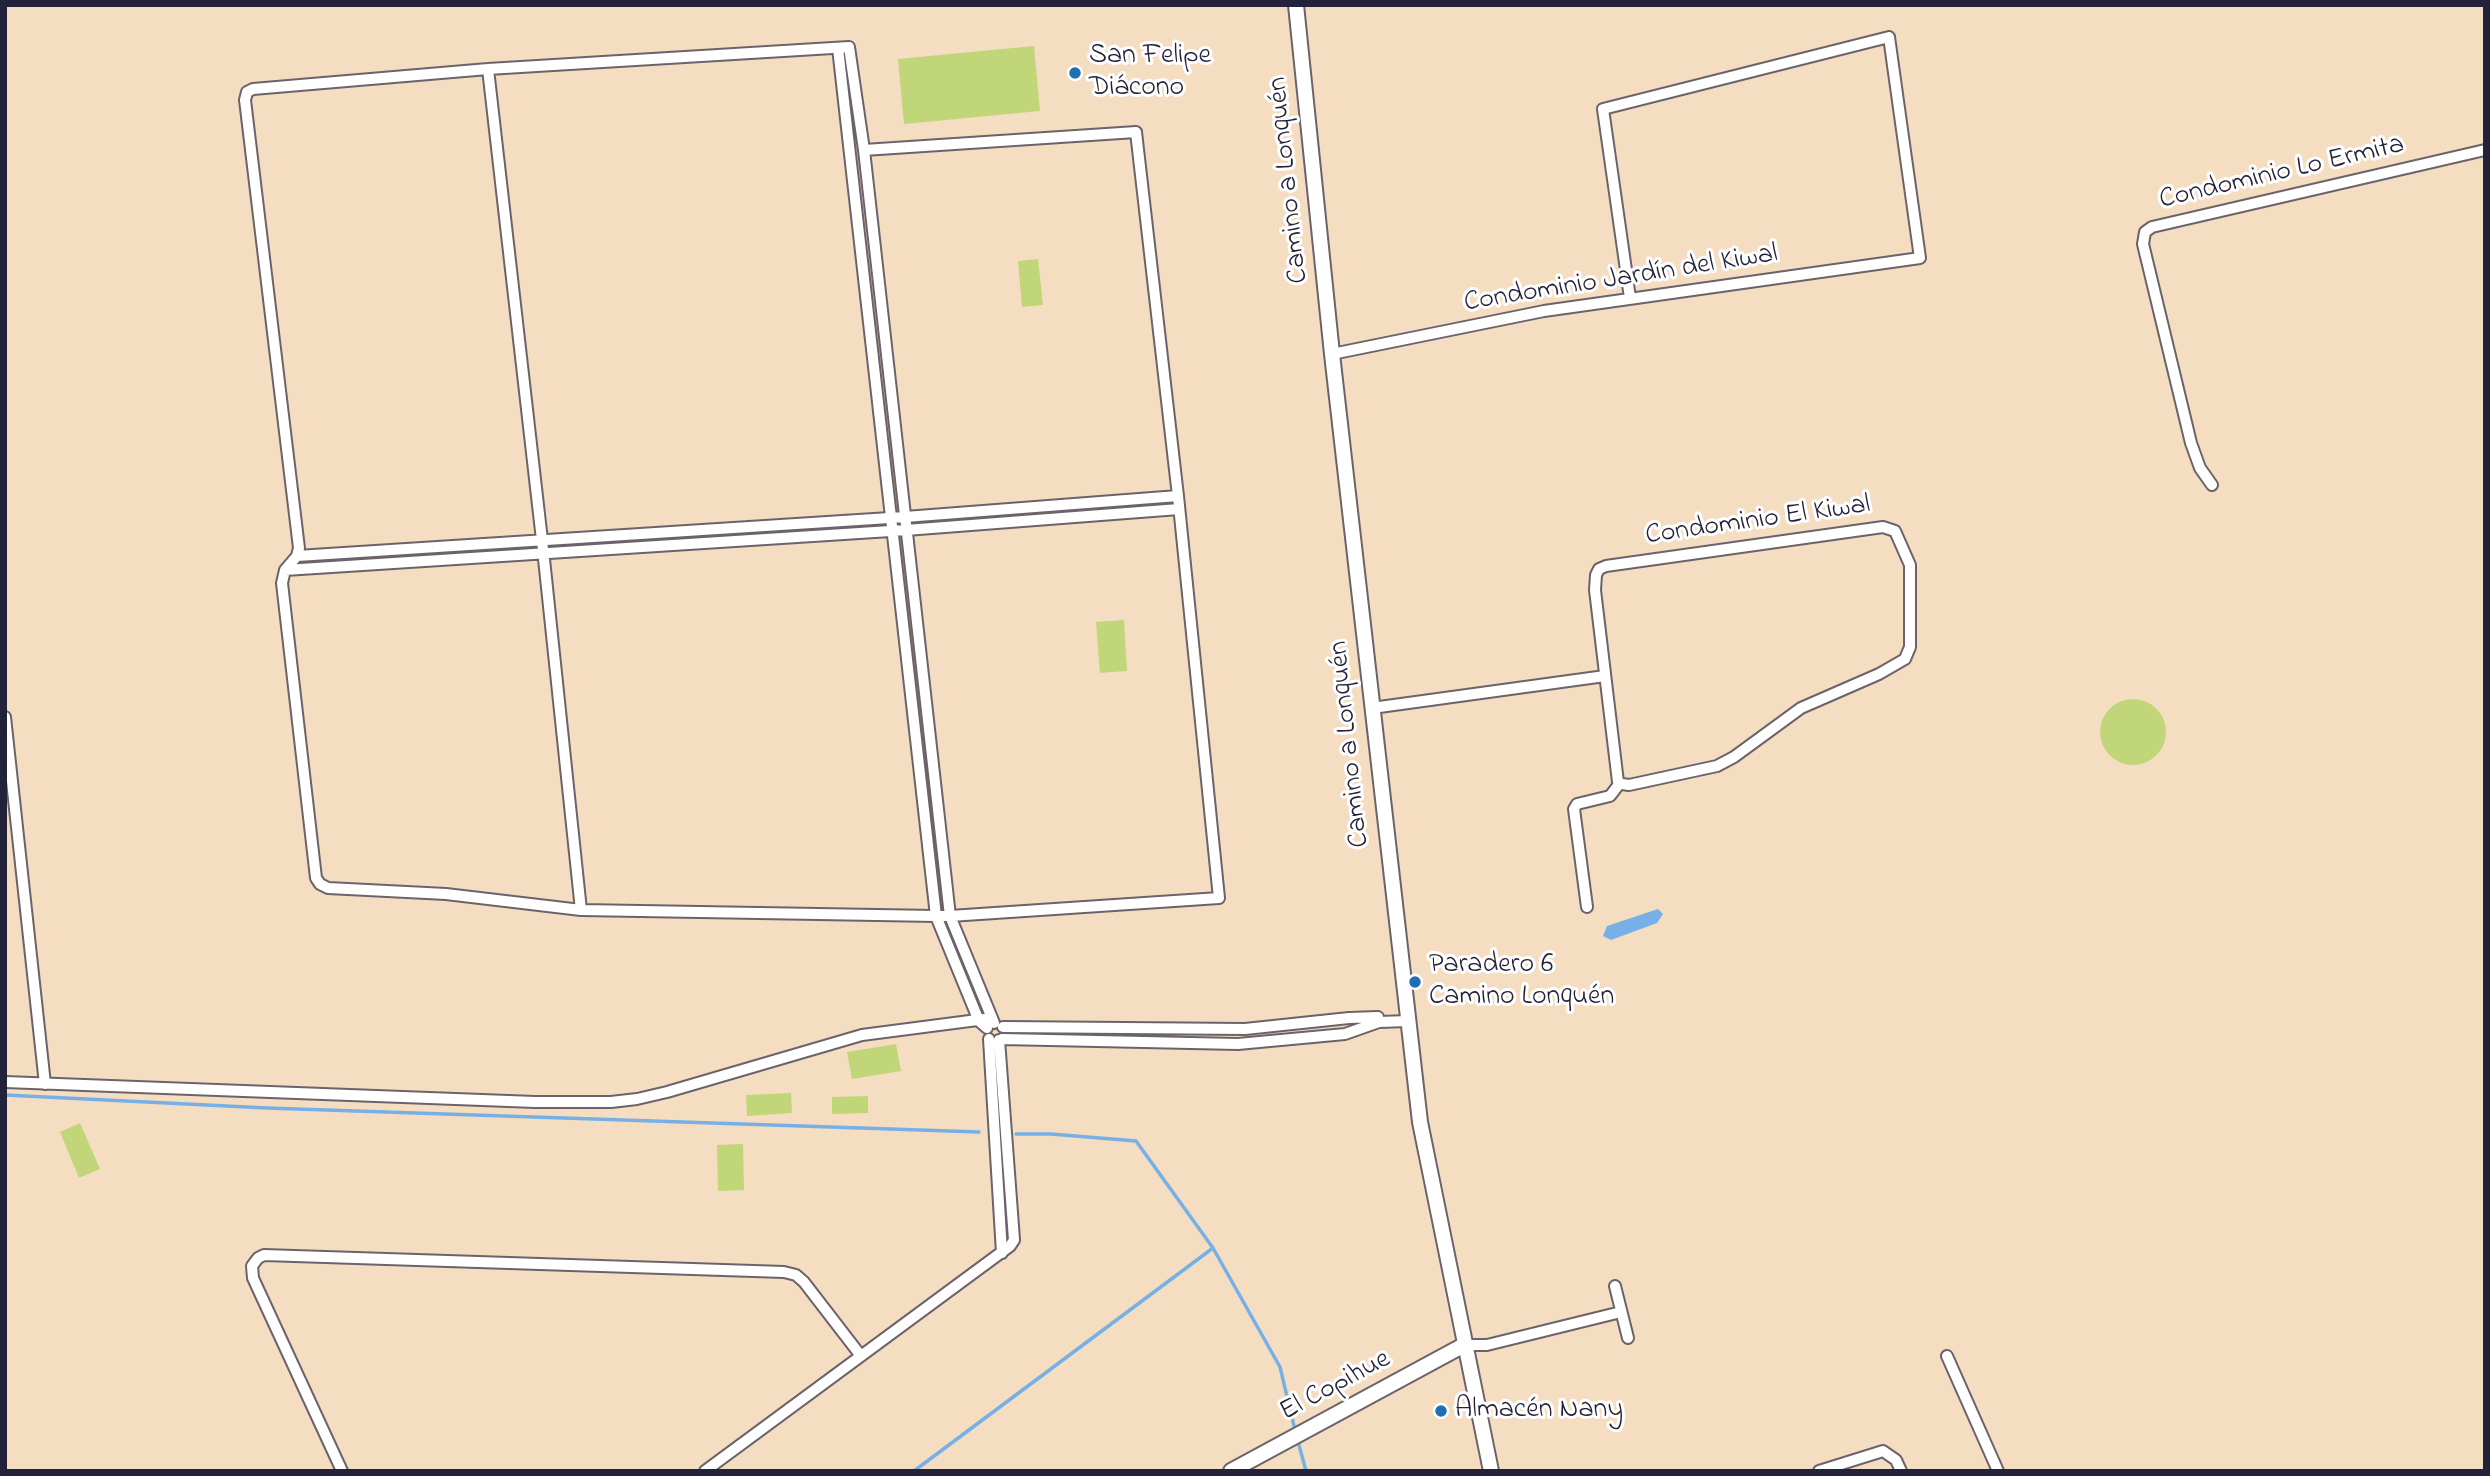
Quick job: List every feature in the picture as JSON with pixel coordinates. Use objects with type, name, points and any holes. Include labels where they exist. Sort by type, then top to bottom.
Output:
[{"type":"main road","name":"Camino a Lonquén","points":[[1296,5],[1332,354],[1423,1141],[1491,1471]]},
{"type":"main road","name":"El Copihue","points":[[1231,1471],[1464,1345]]},
{"type":"street","name":"Condominio Jardín del Kiwal","points":[[1332,354],[1544,311],[1920,258],[1889,37],[1603,109],[1630,298]]},
{"type":"street","points":[[843,47],[488,69],[253,89],[245,96],[299,548],[297,556],[285,570],[282,583],[316,878],[320,884],[328,888],[446,894],[581,910],[936,916],[1219,898],[1178,496],[1136,132],[864,150]]},
{"type":"street","points":[[705,1471],[1002,1253],[1014,1240],[993,1029],[950,916],[864,150],[843,47]]},
{"type":"street","points":[[843,47],[892,531],[936,916],[993,1029]]},
{"type":"street","points":[[488,69],[581,910]]},
{"type":"street","name":"Condominio Lo Ermita","points":[[2212,485],[2200,468],[2192,443],[2143,244],[2145,232],[2152,227],[2485,150]]},
{"type":"street","points":[[297,556],[891,518],[1178,496]]},
{"type":"street","points":[[285,570],[892,531],[1179,509]]},
{"type":"street","name":"Condominio El Kiwal","points":[[1882,527],[1895,531],[1908,556],[1911,572],[1910,647],[1907,656],[1861,683],[1808,705],[1717,766],[1629,785],[1620,783],[1617,778],[1605,676],[1595,582],[1597,572],[1602,567],[1882,527]]},
{"type":"street","points":[[1372,708],[1605,676]]},
{"type":"street","points":[[5,717],[32,980],[46,1084]]},
{"type":"street","points":[[1587,907],[1574,810],[1577,804],[1610,796],[1620,783]]},
{"type":"street","points":[[5,1082],[536,1102],[611,1102],[667,1092],[862,1035],[993,1029],[1261,1029],[1349,1018],[1407,1017]]},
{"type":"street","points":[[342,1471],[253,1278],[252,1266],[264,1255],[784,1272],[796,1275],[804,1282],[861,1356]]},
{"type":"street","points":[[1615,1286],[1628,1338]]},
{"type":"street","points":[[1464,1345],[1487,1345],[1621,1312]]},
{"type":"street","points":[[1947,1356],[1998,1471]]},
{"type":"street","points":[[1819,1471],[1883,1451],[1896,1460],[1900,1471]]},
{"type":"green space","points":[[1034,46],[1040,111],[904,124],[898,59]]},
{"type":"green space","points":[[1038,259],[1043,305],[1022,307],[1018,261]]},
{"type":"green space","points":[[1124,620],[1127,671],[1100,673],[1096,622]]},
{"type":"green space","points":[[2133,699],[2146,702],[2156,709],[2163,719],[2166,732],[2163,745],[2156,755],[2146,762],[2133,765],[2120,762],[2110,755],[2103,745],[2100,732],[2103,719],[2110,709],[2120,702]]},
{"type":"green space","points":[[896,1044],[901,1071],[852,1079],[847,1052]]},
{"type":"green space","points":[[791,1093],[792,1113],[747,1116],[746,1095]]},
{"type":"green space","points":[[868,1096],[868,1113],[832,1114],[832,1097]]},
{"type":"green space","points":[[80,1123],[100,1169],[79,1178],[60,1132]]},
{"type":"green space","points":[[743,1144],[744,1190],[718,1191],[717,1145]]},
{"type":"water","points":[[1658,909],[1663,914],[1657,923],[1611,940],[1603,936],[1607,926]]},
{"type":"waterway","points":[[5,1095],[267,1108],[979,1132]]},
{"type":"waterway","points":[[1016,1134],[1136,1141],[1213,1248],[1280,1367],[1294,1426]]},
{"type":"waterway","points":[[914,1471],[1213,1248]]},
{"type":"waterway","points":[[1299,1445],[1306,1471]]},
{"type":"place","name":"San Felipe Diácono","points":[[1075,73]]},
{"type":"place","name":"Paradero 6 Camino Lonquén","points":[[1415,982]]},
{"type":"place","name":"Almacén Nany","points":[[1441,1411]]}]
